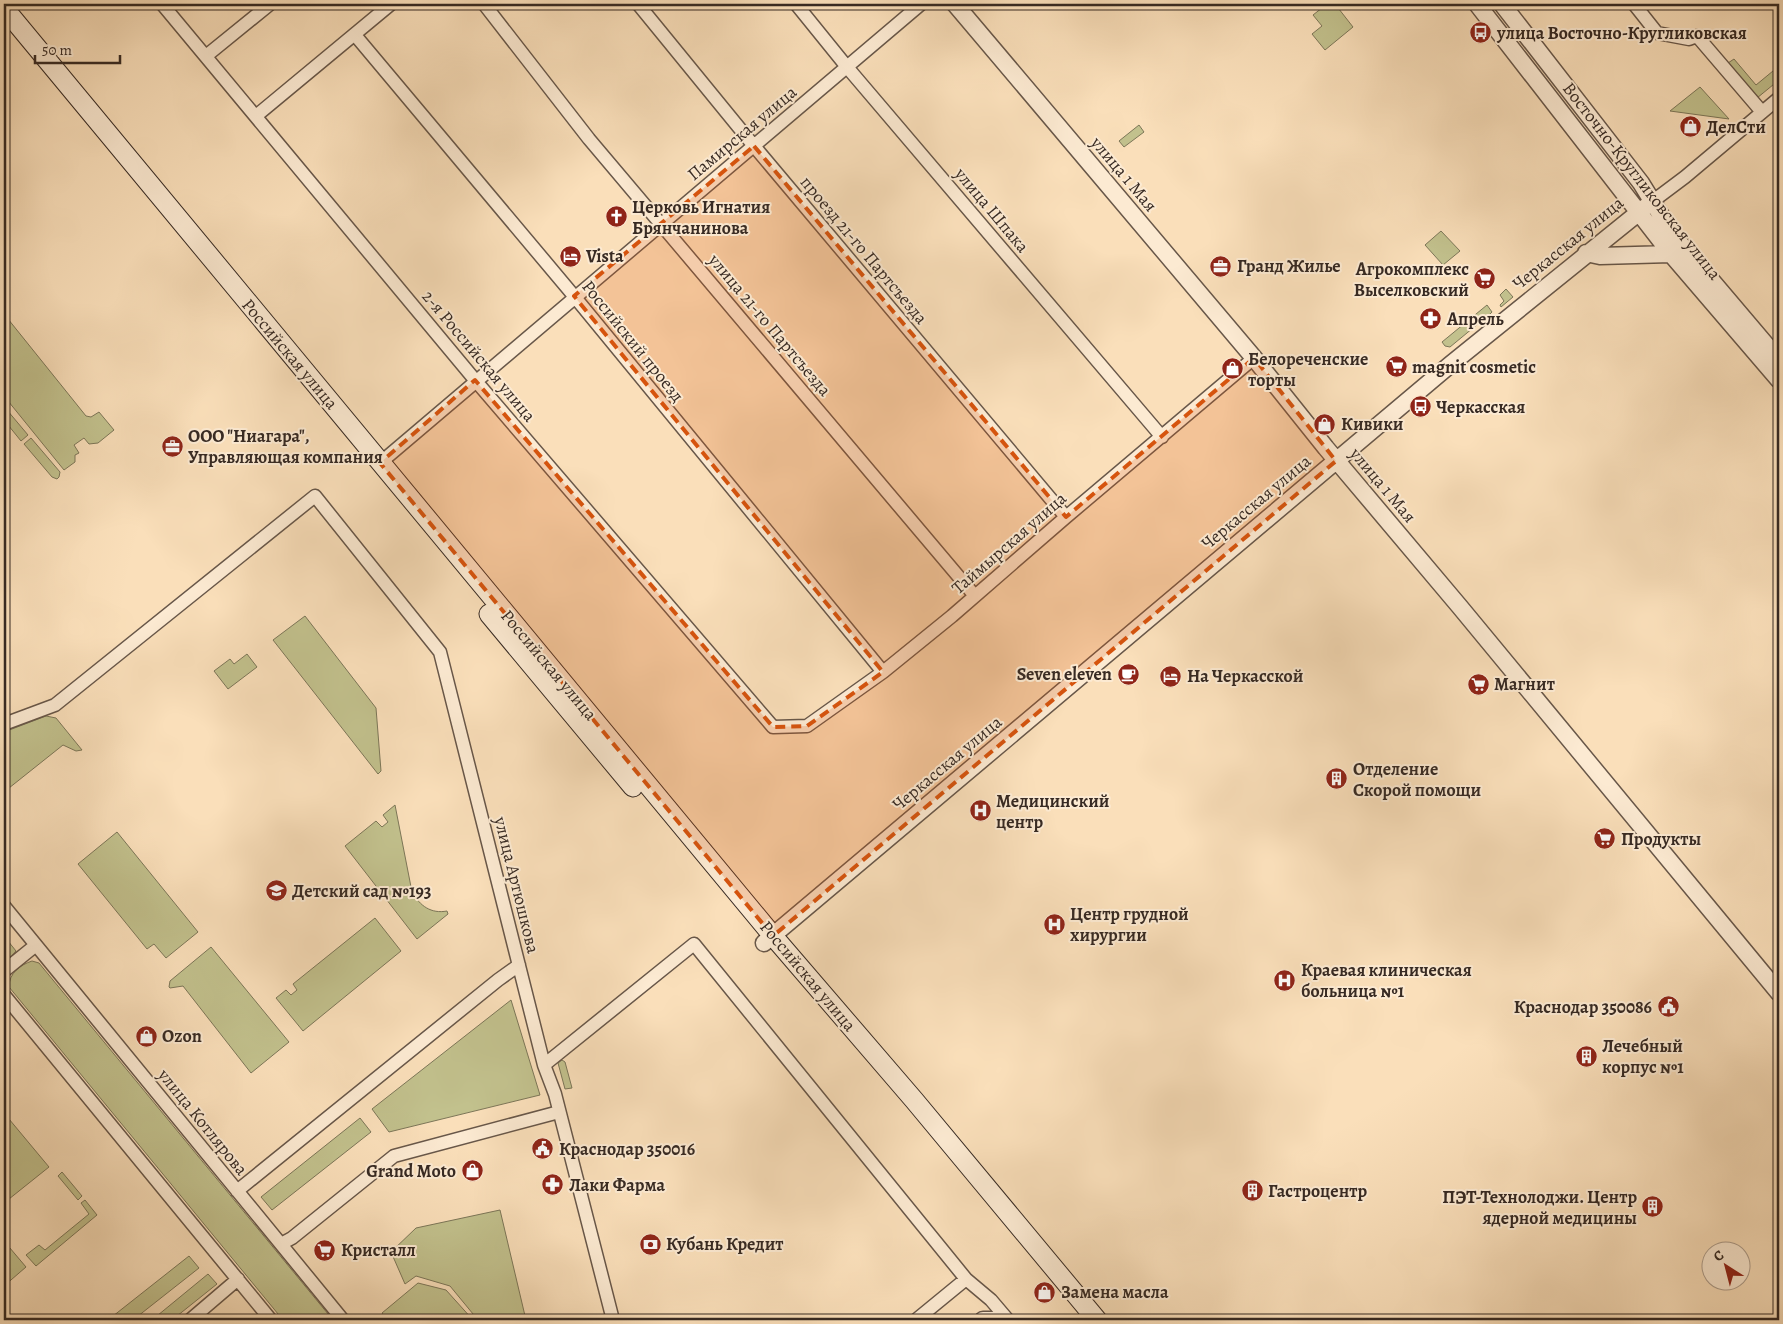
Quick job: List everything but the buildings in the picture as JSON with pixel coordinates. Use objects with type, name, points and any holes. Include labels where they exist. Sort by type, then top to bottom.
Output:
[{"type":"main road","name":"Российская улица","points":[[4,8],[380,463],[769,940],[1086,1318]]},
{"type":"main road","name":"Российская улица","points":[[4,28],[566,707],[769,940]]},
{"type":"street","name":"2-я Российская улица","points":[[162,4],[476,380],[773,727]]},
{"type":"street","points":[[206,56],[270,4]]},
{"type":"street","points":[[256,116],[391,4]]},
{"type":"street","name":"улица 21-го Партсъезда","points":[[484,4],[589,139],[975,596]]},
{"type":"street","name":"проезд 21-го Партсъезда","points":[[638,4],[754,146],[1066,517]]},
{"type":"street","name":"улица Шпака","points":[[796,4],[847,67],[1162,437]]},
{"type":"street","name":"Памирская улица","points":[[380,463],[574,296],[661,225],[921,4]]},
{"type":"street","name":"улица 1 Мая","points":[[955,4],[1254,358],[1336,461],[1460,607],[1779,993]]},
{"type":"street","name":"Восточно-Кругликовская улица","points":[[1477,4],[1671,254],[1779,380]]},
{"type":"street","name":"Восточно-Кругликовская улица","points":[[1502,4],[1638,179],[1673,235],[1779,360]]},
{"type":"street","points":[[1634,4],[1657,33],[1689,39],[1697,36],[1762,112]]},
{"type":"street","name":"Российский проезд","points":[[355,35],[574,296],[883,672]]},
{"type":"street","name":"Черкасская улица","points":[[769,940],[1336,461],[1586,253],[1638,211],[1685,177],[1779,98]]},
{"type":"street","points":[[1586,253],[1600,256],[1671,254]]},
{"type":"street","name":"Таймырская улица","points":[[773,727],[807,726],[883,672],[1254,358]]},
{"type":"street","name":"улица Артюшкова","points":[[4,724],[55,705],[315,496],[440,652],[544,1065],[555,1094],[613,1320]]},
{"type":"street","name":"улица Котлярова","points":[[4,906],[343,1320]]},
{"type":"street","points":[[544,1065],[694,944],[966,1279],[991,1300],[1008,1320]]},
{"type":"street","points":[[4,971],[36,945]]},
{"type":"street","points":[[237,1191],[519,965]]},
{"type":"street","points":[[4,996],[271,1320]]},
{"type":"street","points":[[280,1244],[292,1238],[394,1156],[559,1112]]},
{"type":"street","points":[[916,1320],[966,1279]]},
{"type":"street","points":[[190,1320],[238,1280]]},
{"type":"street","points":[[983,1320],[997,1320]]},
{"type":"highlighted area","points":[[754,146],[1066,517],[1254,358],[1336,461],[773,936],[380,463],[475,380],[773,727],[807,726],[883,672],[574,296]]},
{"type":"shaded area","points":[[1327,4],[1335,4],[1353,27],[1325,50],[1312,34],[1322,26],[1313,15]]},
{"type":"shaded area","points":[[1734,59],[1756,85],[1779,66],[1779,80],[1757,98],[1728,63]]},
{"type":"shaded area","points":[[1700,87],[1729,119],[1670,111]]},
{"type":"shaded area","points":[[1139,125],[1144,132],[1124,147],[1119,141]]},
{"type":"shaded area","points":[[1441,231],[1460,251],[1443,265],[1425,245]]},
{"type":"shaded area","points":[[1506,289],[1513,297],[1501,307],[1500,305],[1504,301],[1500,295]]},
{"type":"shaded area","points":[[1487,305],[1492,312],[1490,314],[1450,347],[1445,346],[1442,342]]},
{"type":"shaded area","points":[[4,314],[86,416],[91,417],[99,412],[114,430],[98,443],[89,444],[84,438],[74,445],[79,453],[75,455],[75,462],[64,470],[4,396]]},
{"type":"shaded area","points":[[7,410],[28,435],[21,441],[4,420],[4,413]]},
{"type":"shaded area","points":[[31,438],[60,472],[57,479],[52,477],[24,444]]},
{"type":"shaded area","points":[[305,616],[376,708],[381,771],[378,774],[273,640]]},
{"type":"shaded area","points":[[247,654],[257,667],[228,689],[214,671],[230,659],[234,664]]},
{"type":"shaded area","points":[[46,716],[56,718],[82,750],[76,751],[63,745],[4,792],[4,732]]},
{"type":"shaded area","points":[[395,805],[412,892],[426,908],[441,912],[447,911],[448,914],[417,939],[345,846],[376,821],[382,827],[388,822],[383,815]]},
{"type":"shaded area","points":[[117,832],[198,932],[166,958],[154,944],[147,949],[78,864]]},
{"type":"shaded area","points":[[375,918],[401,951],[303,1031],[276,998],[286,990],[291,995],[297,990],[293,984]]},
{"type":"shaded area","points":[[4,936],[16,951],[4,962]]},
{"type":"shaded area","points":[[211,947],[289,1042],[251,1073],[183,986],[169,987],[170,981]]},
{"type":"shaded area","points":[[32,961],[39,963],[333,1320],[283,1320],[9,987],[9,982],[16,970]]},
{"type":"shaded area","points":[[511,1000],[540,1095],[389,1132],[372,1109]]},
{"type":"shaded area","points":[[562,1060],[565,1062],[572,1088],[565,1089],[558,1063]]},
{"type":"shaded area","points":[[360,1118],[371,1132],[272,1210],[261,1197]]},
{"type":"shaded area","points":[[9,1119],[49,1167],[4,1203],[4,1123]]},
{"type":"shaded area","points":[[62,1172],[82,1196],[78,1200],[58,1176]]},
{"type":"shaded area","points":[[85,1200],[97,1215],[36,1266],[26,1255],[39,1245],[45,1250],[89,1214],[81,1203]]},
{"type":"shaded area","points":[[500,1210],[526,1320],[478,1320],[450,1286],[416,1276],[405,1284],[391,1252],[416,1228]]},
{"type":"shaded area","points":[[4,1241],[26,1267],[4,1286]]},
{"type":"shaded area","points":[[189,1256],[199,1268],[133,1320],[108,1320]]},
{"type":"shaded area","points":[[208,1274],[217,1284],[172,1320],[152,1320]]},
{"type":"shaded area","points":[[418,1283],[446,1290],[473,1320],[387,1320],[382,1313]]},
{"type":"place","name":"улица Восточно-Кругликовская","points":[[1481,33]]},
{"type":"place","name":"ДелСти","points":[[1690,127]]},
{"type":"place","name":"Церковь Игнатия Брянчанинова","points":[[616,217]]},
{"type":"place","name":"Vista","points":[[570,256]]},
{"type":"place","name":"Гранд Жилье","points":[[1221,266]]},
{"type":"place","name":"Агрокомплекс Выселковский","points":[[1485,279]]},
{"type":"place","name":"Апрель","points":[[1431,319]]},
{"type":"place","name":"magnit cosmetic","points":[[1396,367]]},
{"type":"place","name":"Белореченские торты","points":[[1232,369]]},
{"type":"place","name":"Черкасская","points":[[1420,407]]},
{"type":"place","name":"Кивики","points":[[1325,424]]},
{"type":"place","name":"ООО \"Ниагара\", Управляющая компания","points":[[172,446]]},
{"type":"place","name":"Seven eleven","points":[[1128,674]]},
{"type":"place","name":"На Черкасской","points":[[1171,676]]},
{"type":"place","name":"Магнит","points":[[1478,684]]},
{"type":"place","name":"Отделение Скорой помощи","points":[[1337,779]]},
{"type":"place","name":"Медицинский центр","points":[[980,811]]},
{"type":"place","name":"Продукты","points":[[1605,839]]},
{"type":"place","name":"Детский сад №193","points":[[276,891]]},
{"type":"place","name":"Центр грудной хирургии","points":[[1054,924]]},
{"type":"place","name":"Краевая клиническая больница №1","points":[[1285,980]]},
{"type":"place","name":"Краснодар 350086","points":[[1668,1007]]},
{"type":"place","name":"Ozon","points":[[146,1036]]},
{"type":"place","name":"Лечебный корпус №1","points":[[1586,1056]]},
{"type":"place","name":"Краснодар 350016","points":[[543,1149]]},
{"type":"place","name":"Grand Moto","points":[[472,1171]]},
{"type":"place","name":"Лаки Фарма","points":[[553,1185]]},
{"type":"place","name":"Гастроцентр","points":[[1252,1191]]},
{"type":"place","name":"ПЭТ-Технолоджи. Центр ядерной медицины","points":[[1653,1207]]},
{"type":"place","name":"Кубань Кредит","points":[[650,1244]]},
{"type":"place","name":"Кристалл","points":[[325,1250]]},
{"type":"place","name":"Замена масла","points":[[1045,1292]]}]
